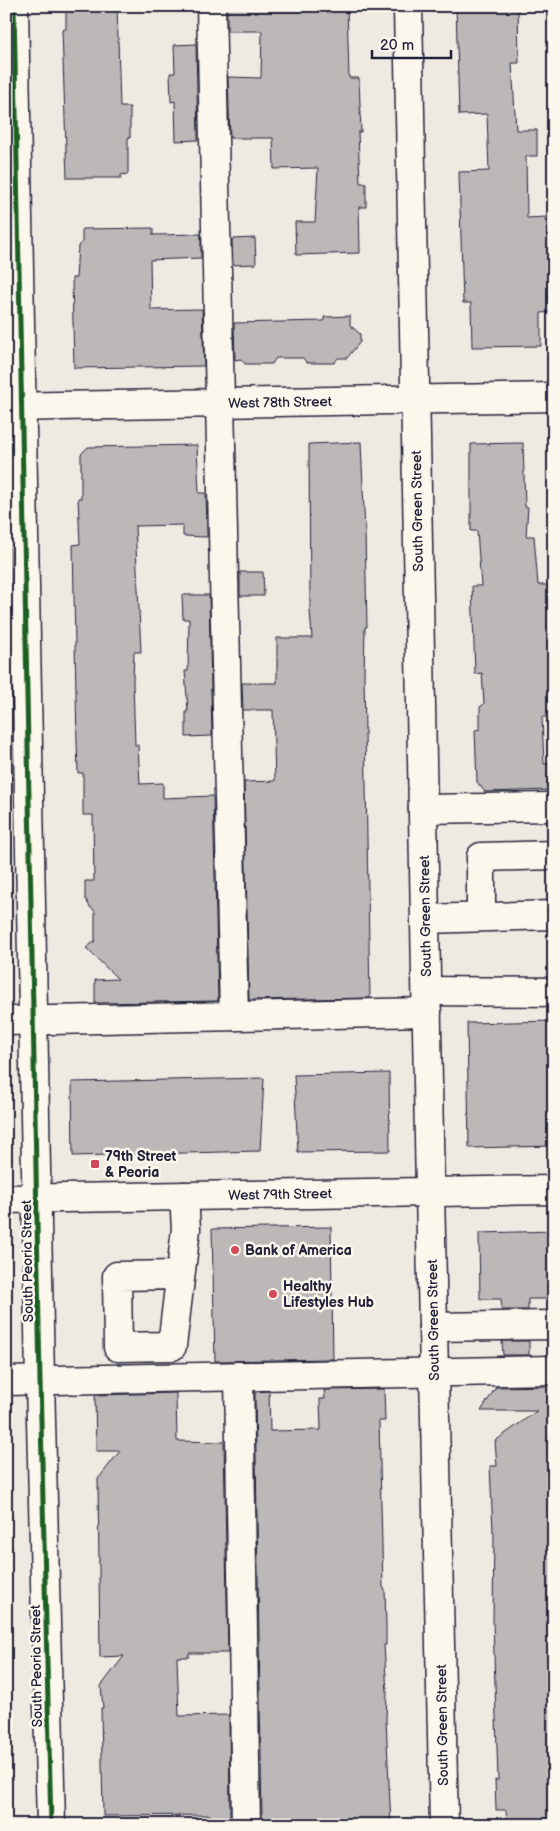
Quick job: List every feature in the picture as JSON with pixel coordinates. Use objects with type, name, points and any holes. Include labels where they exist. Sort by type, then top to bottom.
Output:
[{"type":"street","name":"South Peoria Street","points":[[14,6],[14,407],[33,1021],[52,1825]]},
{"type":"street","points":[[211,6],[234,1016]]},
{"type":"street","name":"South Green Street","points":[[408,6],[444,1825]]},
{"type":"street","name":"West 78th Street","points":[[14,407],[554,397]]},
{"type":"street","points":[[423,810],[554,807]]},
{"type":"street","points":[[481,916],[481,857],[554,855]]},
{"type":"street","points":[[425,919],[554,915]]},
{"type":"street","points":[[6,1021],[234,1016],[554,992]]},
{"type":"street","name":"West 79th Street","points":[[6,1199],[554,1190]]},
{"type":"street","points":[[180,1275],[186,1229],[184,1196]]},
{"type":"street","points":[[434,1327],[554,1325]]},
{"type":"street","points":[[6,1381],[554,1370]]},
{"type":"street","points":[[239,1376],[246,1825]]},
{"type":"building","points":[[66,6],[117,6],[120,107],[130,107],[128,174],[121,175],[121,178],[67,178],[62,30],[66,29]]},
{"type":"building","points":[[347,6],[349,78],[359,78],[361,132],[358,132],[360,183],[366,183],[366,207],[359,207],[360,253],[296,255],[295,222],[315,222],[318,168],[274,169],[273,138],[230,138],[228,77],[261,78],[262,31],[227,31],[227,7]]},
{"type":"building","points":[[456,6],[518,6],[519,63],[512,63],[516,130],[537,130],[537,156],[526,156],[527,218],[546,217],[547,236],[554,235],[554,312],[541,313],[541,346],[472,347],[471,303],[463,303],[459,172],[489,171],[487,114],[459,115]]},
{"type":"building","points":[[196,44],[198,140],[176,141],[175,101],[171,102],[170,73],[175,73],[174,45]]},
{"type":"building","points":[[153,228],[153,235],[201,234],[201,258],[150,260],[151,310],[202,309],[204,366],[74,368],[72,278],[76,278],[78,246],[82,243],[82,229]]},
{"type":"building","points":[[255,238],[256,264],[233,265],[232,239]]},
{"type":"building","points":[[350,316],[350,325],[360,334],[360,342],[347,358],[338,358],[334,363],[307,363],[303,358],[276,358],[272,364],[245,364],[241,359],[235,360],[234,323],[324,321],[324,317]]},
{"type":"building","points":[[361,442],[367,627],[365,627],[364,676],[370,998],[249,1000],[244,782],[275,781],[273,710],[243,710],[242,683],[277,683],[277,638],[312,638],[310,610],[309,444]]},
{"type":"building","points":[[523,443],[525,507],[528,507],[526,536],[534,536],[538,585],[552,585],[553,647],[549,647],[550,690],[554,690],[554,717],[542,717],[544,764],[552,763],[553,790],[485,792],[477,782],[475,730],[480,729],[480,707],[484,704],[482,673],[475,674],[472,586],[481,586],[477,531],[471,531],[471,444]]},
{"type":"building","points":[[197,445],[199,493],[206,493],[207,537],[183,536],[183,525],[135,526],[141,652],[134,652],[135,745],[138,745],[140,784],[163,783],[163,798],[213,796],[218,1001],[95,1003],[95,980],[118,979],[86,948],[95,941],[95,911],[90,907],[85,898],[85,881],[94,881],[93,815],[83,815],[83,773],[78,773],[77,742],[73,545],[80,544],[78,498],[81,498],[81,454],[88,447]]},
{"type":"building","points":[[240,572],[263,572],[264,596],[240,596]]},
{"type":"building","points":[[182,595],[209,595],[212,736],[186,737],[186,711],[188,711],[185,671],[188,671],[189,619],[183,619]]},
{"type":"building","points":[[554,1021],[554,1146],[469,1148],[467,1023]]},
{"type":"building","points":[[389,1073],[390,1151],[298,1152],[294,1075]]},
{"type":"building","points":[[264,1078],[260,1151],[73,1156],[72,1082]]},
{"type":"building","name":"Healthy Lifestyles Hub","points":[[331,1227],[333,1359],[215,1361],[212,1229]]},
{"type":"building","points":[[554,1231],[554,1299],[528,1299],[528,1310],[502,1310],[501,1299],[480,1299],[479,1233]]},
{"type":"building","points":[[502,1341],[529,1341],[529,1355],[503,1355]]},
{"type":"building","points":[[554,1386],[554,1825],[507,1825],[506,1810],[496,1810],[495,1780],[498,1780],[493,1622],[494,1532],[490,1466],[497,1466],[495,1441],[537,1411],[481,1411],[496,1387]]},
{"type":"building","points":[[384,1389],[385,1421],[379,1421],[383,1587],[385,1590],[386,1625],[386,1645],[384,1645],[387,1693],[386,1720],[391,1825],[307,1825],[307,1819],[262,1819],[255,1392],[269,1391],[270,1431],[321,1430],[320,1399],[325,1399],[324,1390]]},
{"type":"building","points":[[176,1393],[177,1441],[224,1442],[228,1653],[189,1653],[189,1657],[177,1657],[179,1716],[229,1715],[230,1817],[210,1818],[210,1815],[103,1816],[101,1708],[103,1708],[101,1686],[124,1656],[100,1657],[98,1479],[120,1451],[96,1451],[95,1395]]},
{"type":"cycle path","points":[[14,6],[40,1380],[51,1825]]},
{"type":"place","name":"79th Street & Peoria","points":[[95,1164]]},
{"type":"place","name":"Bank of America","points":[[235,1250]]},
{"type":"place","name":"Healthy Lifestyles Hub","points":[[273,1294]]}]
